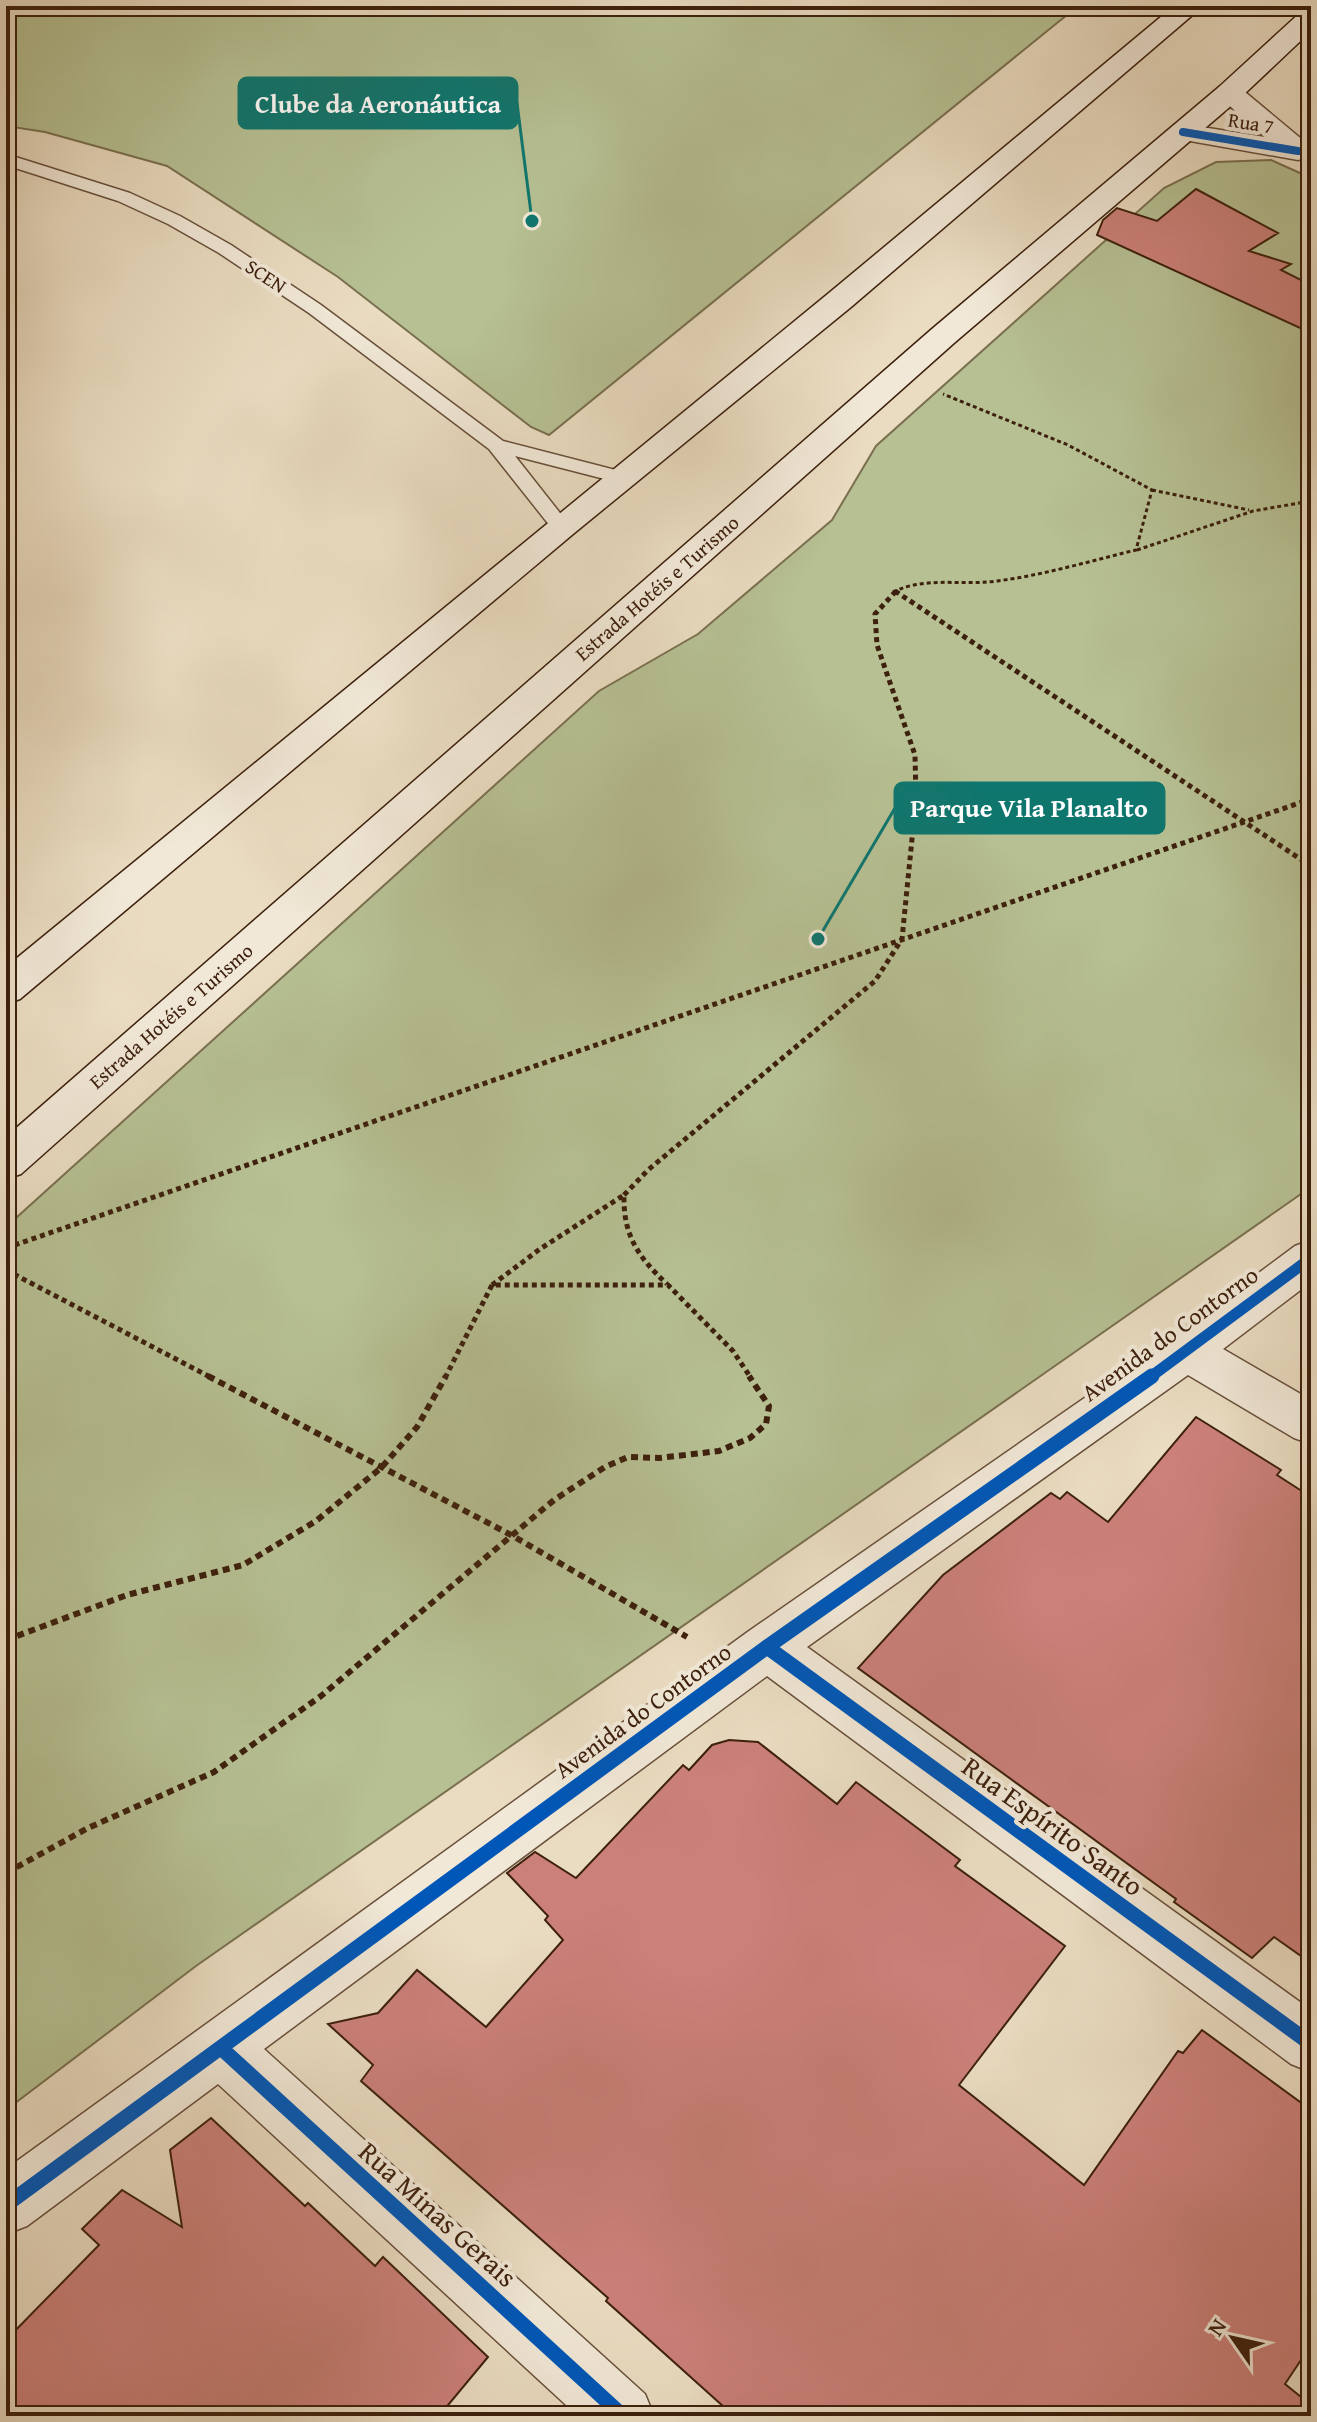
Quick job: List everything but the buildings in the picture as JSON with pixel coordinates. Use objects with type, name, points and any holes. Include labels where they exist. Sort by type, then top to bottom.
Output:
[{"type":"main road","points":[[6,989],[1190,6]]},
{"type":"main road","name":"Estrada Hotéis e Turismo","points":[[6,1162],[897,376],[1229,93],[1311,17]]},
{"type":"main road","name":"Rua 7","points":[[1229,93],[1304,154]]},
{"type":"main road","name":"Rua 7","points":[[1183,132],[1304,154]]},
{"type":"main road","name":"Avenida do Contorno","points":[[6,2205],[753,1657],[1187,1351],[1311,1258]]},
{"type":"main road","points":[[1187,1351],[1311,1424]]},
{"type":"main road","name":"Rua Espírito Santo","points":[[753,1657],[1311,2044]]},
{"type":"main road","name":"Rua Minas Gerais","points":[[221,2048],[623,2416]]},
{"type":"lane","name":"SCEN","points":[[6,159],[124,197],[225,249],[315,309],[496,445],[561,527]]},
{"type":"lane","name":"SCEN","points":[[496,445],[624,478]]},
{"type":"path","points":[[897,376],[1017,422],[1152,490],[1253,511]]},
{"type":"path","points":[[1136,550],[1152,490]]},
{"type":"path","points":[[6,1640],[127,1595],[243,1565],[316,1521],[381,1468],[417,1427],[458,1355],[492,1285],[522,1259],[592,1218],[624,1195],[648,1170],[875,981],[902,939],[916,799],[915,755],[877,645],[875,614],[894,591],[920,582],[978,584],[1015,579],[1136,550],[1253,511],[1311,501]]},
{"type":"path","points":[[894,591],[1311,866]]},
{"type":"path","points":[[6,1248],[1311,799]]},
{"type":"path","points":[[6,1873],[88,1828],[214,1772],[321,1696],[554,1500],[605,1467],[628,1457],[659,1458],[719,1451],[750,1438],[766,1424],[769,1406],[733,1351],[640,1259],[627,1237],[623,1216],[624,1195]]},
{"type":"path","points":[[6,1270],[381,1468],[753,1657]]},
{"type":"path","points":[[492,1285],[668,1285]]},
{"type":"green space","points":[[6,6],[1078,6],[549,435],[531,427],[338,277],[167,166],[45,132],[6,126]]},
{"type":"green space","points":[[1271,160],[1311,178],[1311,1187],[196,1966],[6,2110],[6,1227],[599,691],[698,634],[832,520],[876,446],[1164,188],[1216,162]]},
{"type":"cycle path","points":[[1183,132],[1298,151]]},
{"type":"cycle path","points":[[6,2205],[767,1647],[1187,1351],[1311,1258]]},
{"type":"cycle path","points":[[767,1647],[1311,2044]]},
{"type":"cycle path","points":[[221,2048],[623,2416]]},
{"type":"place","name":"Clube da Aeronáutica","points":[[532,221]]},
{"type":"place","name":"Parque Vila Planalto","points":[[818,939]]}]
